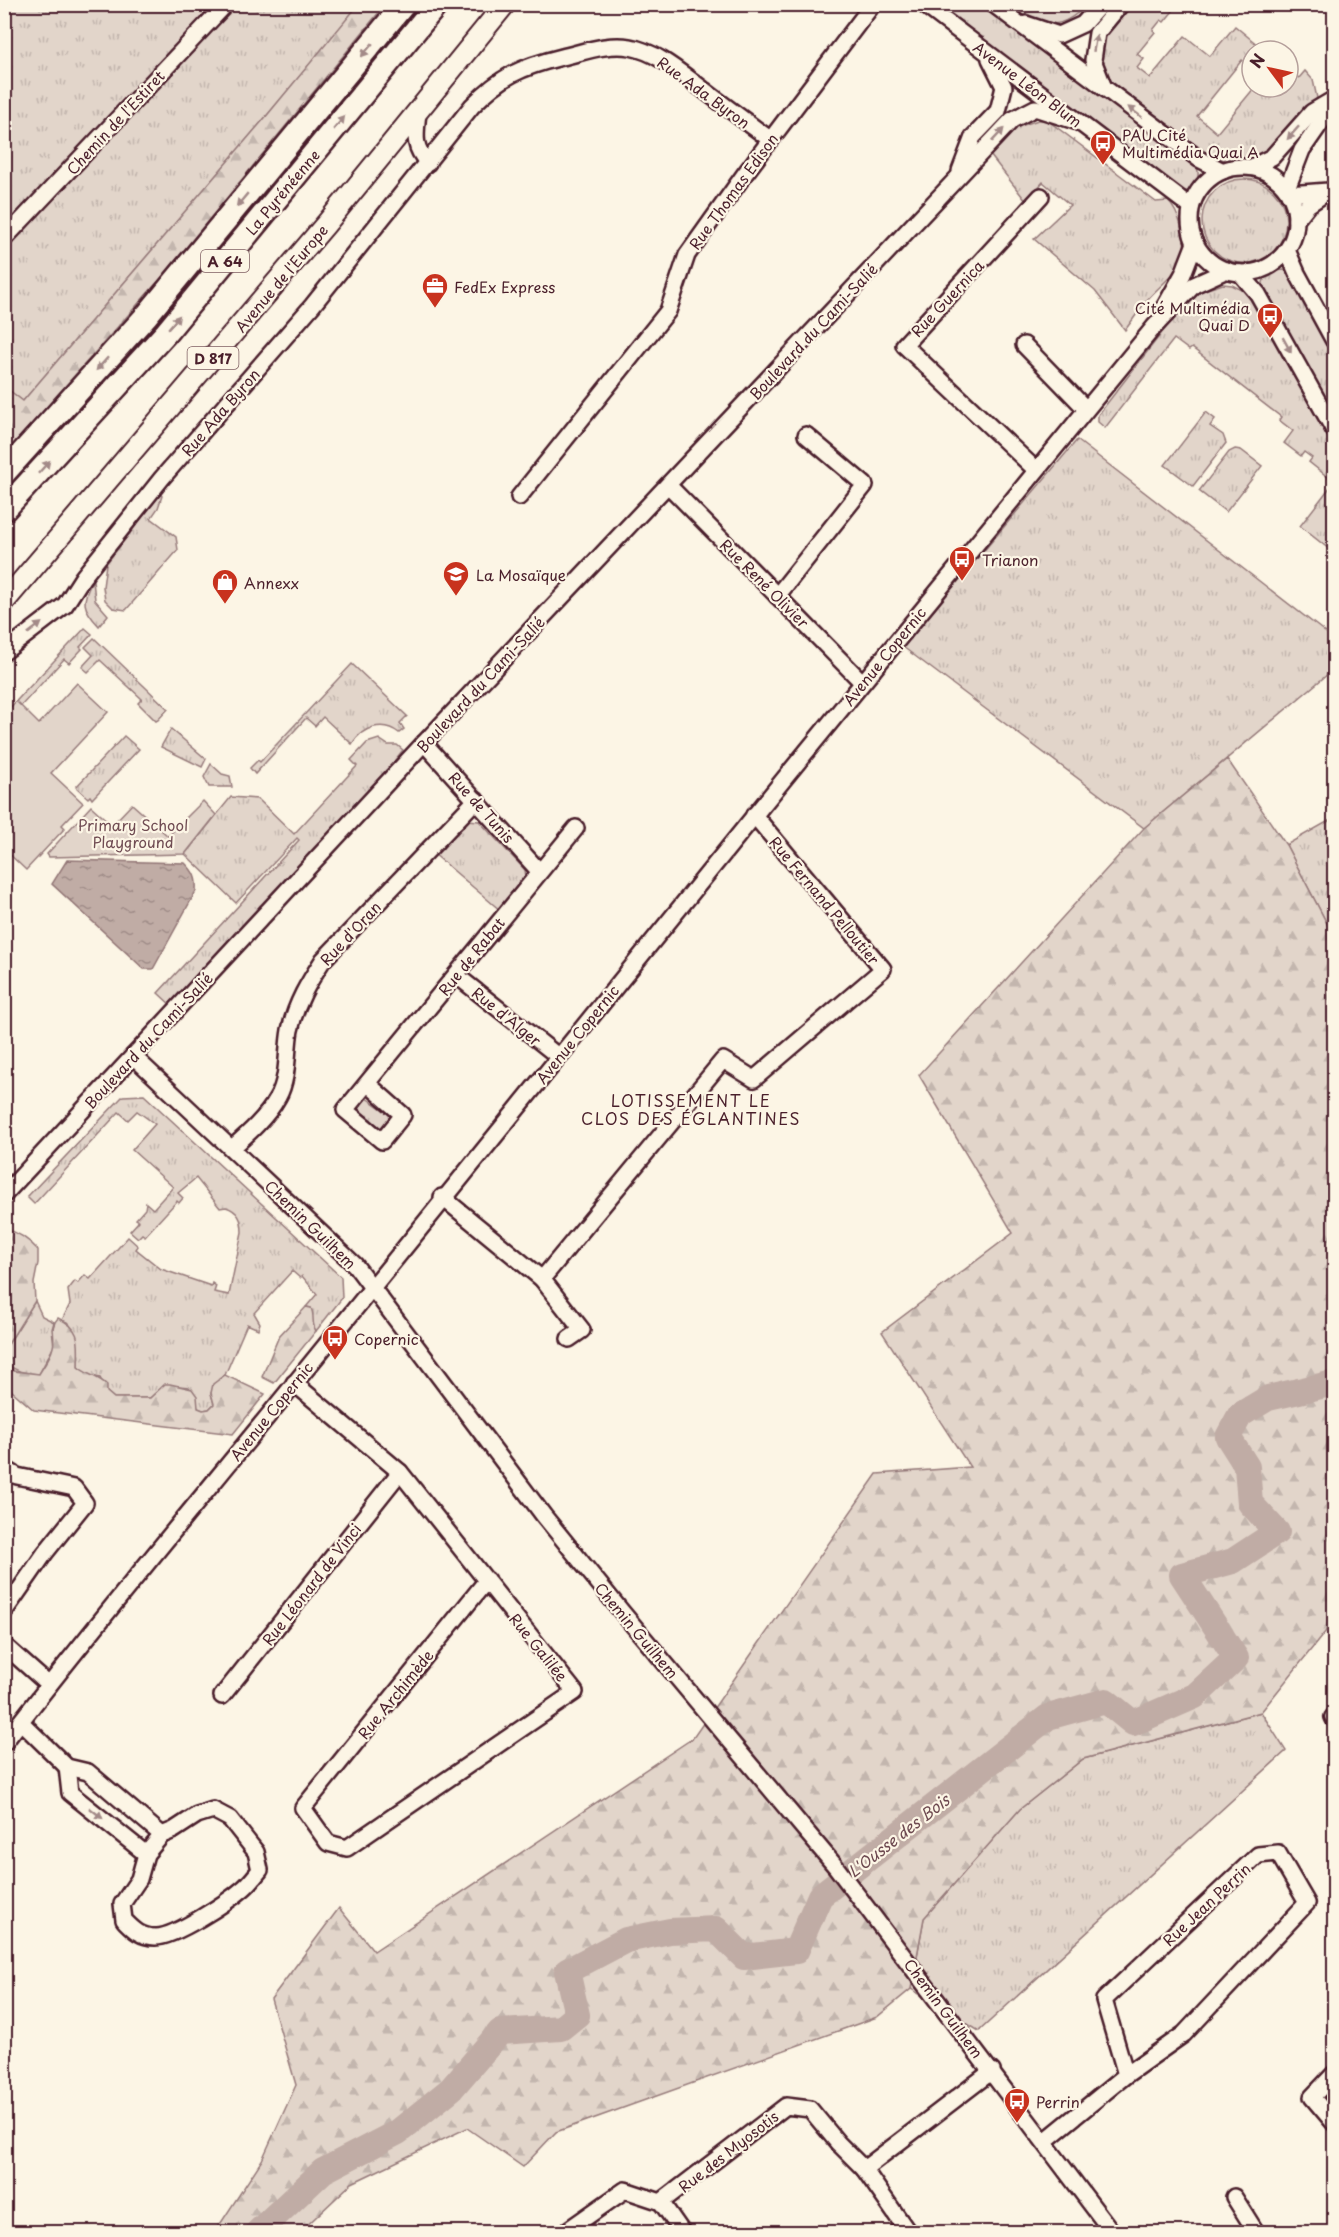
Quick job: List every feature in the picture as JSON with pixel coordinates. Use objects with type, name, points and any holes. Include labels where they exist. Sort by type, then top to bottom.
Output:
[{"type":"highway","name":"La Pyrénéenne","points":[[4,473],[147,315],[404,4]]},
{"type":"highway","name":"La Pyrénéenne","points":[[4,510],[165,334],[437,4]]},
{"type":"main road","name":"Avenue de l'Europe","points":[[4,602],[240,327],[504,4]]},
{"type":"street","name":"Chemin de l'Estiret","points":[[4,239],[226,4]]},
{"type":"street","name":"Rue Thomas Edison","points":[[519,497],[668,311],[687,255],[873,4]]},
{"type":"street","name":"Avenue Léon Blum","points":[[922,4],[1191,207]]},
{"type":"street","points":[[993,4],[1199,159],[1223,171]]},
{"type":"street","points":[[1014,20],[1059,34],[1083,24],[1101,4]]},
{"type":"street","points":[[1104,88],[1092,60],[1096,33],[1121,4]]},
{"type":"street","name":"Rue Ada Byron","points":[[4,652],[65,605],[83,577],[162,478],[312,306],[472,106],[490,87],[509,75],[544,61],[607,46],[630,47],[654,56],[675,68],[771,140]]},
{"type":"street","name":"Boulevard du Cami-Salié","points":[[958,177],[973,137],[998,111],[1004,87],[988,55]]},
{"type":"street","points":[[1252,167],[1272,157],[1312,112],[1335,99]]},
{"type":"street","points":[[1288,192],[1302,150],[1335,104]]},
{"type":"street","name":"Boulevard du Cami-Salié","points":[[4,1195],[424,743],[1012,120],[1035,108],[1078,122]]},
{"type":"street","points":[[418,112],[417,147],[428,163]]},
{"type":"street","points":[[1233,272],[1258,271],[1274,263],[1287,250],[1294,236],[1296,220],[1294,206],[1288,192],[1277,179],[1265,171],[1252,167],[1237,167],[1223,171],[1208,179],[1198,192],[1191,207],[1190,225],[1195,243],[1208,260],[1233,272],[1258,294],[1335,430]]},
{"type":"street","points":[[1288,192],[1331,190]]},
{"type":"street","points":[[1296,220],[1308,205],[1331,190]]},
{"type":"street","name":"Rue Guernica","points":[[1036,470],[904,345],[1041,196]]},
{"type":"street","name":"Avenue Copernic","points":[[1154,327],[1183,274],[1195,243]]},
{"type":"street","points":[[1287,250],[1299,277],[1335,341]]},
{"type":"street","name":"Avenue Copernic","points":[[4,1743],[442,1197],[559,1057],[862,682],[1154,327],[1194,285],[1233,272]]},
{"type":"street","points":[[1024,345],[1086,409]]},
{"type":"street","points":[[777,596],[865,485],[806,435]]},
{"type":"street","name":"Rue René Olivier","points":[[668,485],[862,682]]},
{"type":"street","name":"Rue de Tunis","points":[[424,743],[539,872]]},
{"type":"street","name":"Rue d'Oran","points":[[232,1148],[262,1119],[279,1096],[286,1072],[290,1031],[295,1011],[306,987],[323,960],[476,800]]},
{"type":"street","name":"Rue Fernand Pelloutier","points":[[542,1279],[723,1060],[754,1079],[883,969],[754,815]]},
{"type":"street","name":"Rue de Rabat","points":[[368,1084],[576,828]]},
{"type":"street","name":"Rue d'Alger","points":[[456,975],[559,1057]]},
{"type":"street","name":"Chemin Guilhem","points":[[133,1056],[355,1265],[544,1516],[836,1867],[1112,2232]]},
{"type":"street","points":[[442,1197],[542,1279],[582,1330],[569,1339]]},
{"type":"street","name":"Rue Galilée","points":[[294,1383],[400,1472],[575,1692],[347,1848],[328,1843],[303,1808]]},
{"type":"street","points":[[4,1468],[17,1476],[75,1488],[85,1503],[45,1553],[4,1612]]},
{"type":"street","name":"Rue Léonard de Vinci","points":[[222,1696],[400,1472]]},
{"type":"street","name":"Rue Archimède","points":[[303,1808],[487,1581]]},
{"type":"street","points":[[4,1645],[49,1685]]},
{"type":"street","points":[[21,1722],[67,1767],[88,1772],[162,1835]]},
{"type":"street","points":[[67,1767],[70,1793],[146,1854]]},
{"type":"street","points":[[213,1810],[230,1820],[256,1852],[260,1870],[244,1888],[208,1913],[171,1934],[156,1937],[138,1934],[123,1920],[122,1904],[139,1879],[146,1854],[162,1835],[196,1815],[213,1810]]},
{"type":"street","name":"Rue Jean Perrin","points":[[1045,2141],[1126,2075],[1184,2034],[1306,1903],[1278,1853],[1258,1855],[1104,2000],[1126,2075]]},
{"type":"street","points":[[864,2169],[992,2071]]},
{"type":"street","points":[[1335,2074],[1312,2097],[1335,2123]]},
{"type":"street","name":"Rue des Myosotis","points":[[565,2232],[625,2190],[661,2202],[786,2106],[810,2109],[838,2143],[864,2169],[908,2232]]},
{"type":"street","points":[[1234,2197],[1256,2232]]},
{"type":"street","points":[[661,2202],[682,2232]]},
{"type":"green space","points":[[359,4],[385,5],[161,278],[5,454],[5,387],[23,401]]},
{"type":"green space","points":[[4,5],[359,5],[23,401],[4,387]]},
{"type":"green space","points":[[933,5],[982,5],[1197,167],[1196,184],[1188,191],[1179,191]]},
{"type":"green space","points":[[1015,5],[1055,7],[1062,5],[1067,9],[1071,5],[1086,5],[1067,20],[1051,24],[1034,18]]},
{"type":"green space","points":[[1128,5],[1178,5],[1164,22],[1161,20],[1153,30],[1155,32],[1137,54],[1144,59],[1137,68],[1150,78],[1185,36],[1210,56],[1235,26],[1251,39],[1240,39],[1240,62],[1197,116],[1217,133],[1245,99],[1300,99],[1300,77],[1305,71],[1313,80],[1317,98],[1268,155],[1249,160],[1215,158],[1107,79],[1097,52],[1107,28]]},
{"type":"green space","points":[[1038,120],[1047,120],[1156,202],[1168,201],[1179,219],[1184,243],[1183,257],[1172,275],[1147,300],[1125,330],[1095,291],[1034,239],[1070,205],[1043,182],[1026,201],[987,151],[1012,129]]},
{"type":"green space","points":[[1244,179],[1267,186],[1279,198],[1286,221],[1279,244],[1267,256],[1244,263],[1221,256],[1209,244],[1202,221],[1209,198],[1221,186]]},
{"type":"green space","points":[[1284,270],[1288,272],[1334,356],[1334,416],[1263,288],[1266,277]]},
{"type":"green space","points":[[1223,284],[1232,285],[1246,292],[1334,446],[1334,482],[1309,462],[1312,458],[1304,452],[1301,456],[1284,443],[1293,431],[1279,420],[1281,417],[1192,348],[1189,350],[1174,339],[1105,428],[1098,422],[1098,415],[1192,294]]},
{"type":"green space","points":[[1206,412],[1215,419],[1210,426],[1223,435],[1226,443],[1193,486],[1165,465]]},
{"type":"green space","points":[[1077,440],[1334,639],[1334,669],[1144,828],[903,647]]},
{"type":"green space","points":[[1235,449],[1241,450],[1262,466],[1226,512],[1199,491],[1229,452]]},
{"type":"green space","points":[[1334,482],[1334,553],[1300,526]]},
{"type":"green space","points":[[160,494],[162,496],[158,508],[151,518],[176,537],[178,550],[126,610],[113,608],[105,600],[103,587],[106,564]]},
{"type":"green space","points":[[93,580],[95,600],[108,615],[99,626],[89,614],[85,604],[86,594]]},
{"type":"green space","points":[[85,628],[92,634],[69,663],[64,659],[21,706],[4,714]]},
{"type":"green space","points":[[94,638],[168,709],[158,720],[156,721],[138,703],[142,699],[100,660],[88,672],[82,667],[93,655],[85,647]]},
{"type":"green space","points":[[352,664],[407,716],[400,723],[404,729],[399,733],[386,727],[373,727],[361,733],[352,744],[323,717],[315,726],[306,718],[255,774],[250,768],[258,760],[260,762]]},
{"type":"green space","points":[[77,683],[108,712],[51,773],[83,803],[62,825],[65,828],[26,870],[5,850],[5,714],[16,701],[39,724]]},
{"type":"green space","points":[[171,729],[206,759],[202,767],[161,747]]},
{"type":"green space","points":[[124,736],[139,749],[92,799],[90,796],[88,798],[76,787]]},
{"type":"green space","points":[[379,739],[388,745],[397,745],[403,750],[395,760],[398,764],[172,1006],[158,993],[299,840],[297,838],[236,903],[185,854],[231,797],[258,799],[294,834],[357,766],[351,760],[367,743]]},
{"type":"green space","points":[[1227,759],[1286,845],[1334,937],[1334,1439],[1332,1441],[1334,1445],[1334,1621],[1261,1712],[1083,1759],[1020,1809],[924,1918],[911,1989],[877,2017],[556,2132],[523,2167],[467,2128],[352,2183],[300,2232],[215,2232],[262,2160],[296,2085],[271,1999],[339,1908],[374,1951],[693,1738],[877,1474],[970,1467],[882,1332],[1013,1233],[919,1075],[1144,828]]},
{"type":"green space","points":[[211,764],[222,774],[230,776],[232,787],[209,787],[204,777]]},
{"type":"green space","name":"Primary School Playground","points":[[203,801],[216,815],[185,854],[49,857],[47,854],[91,806],[112,825],[132,804],[168,836]]},
{"type":"green space","points":[[1334,818],[1334,937],[1286,845]]},
{"type":"green space","points":[[467,820],[479,821],[525,870],[526,878],[501,911],[433,853]]},
{"type":"green space","points":[[144,1095],[341,1277],[342,1298],[316,1331],[311,1308],[306,1307],[317,1294],[302,1276],[300,1278],[292,1271],[254,1313],[260,1323],[258,1329],[247,1324],[225,1375],[219,1379],[211,1393],[214,1404],[209,1409],[198,1408],[189,1387],[168,1386],[150,1398],[114,1398],[107,1392],[100,1378],[87,1375],[78,1367],[78,1352],[69,1323],[62,1320],[70,1304],[68,1290],[75,1281],[78,1283],[85,1275],[90,1279],[128,1237],[138,1246],[136,1249],[161,1269],[211,1286],[212,1283],[216,1286],[214,1292],[229,1295],[242,1232],[240,1219],[236,1213],[226,1207],[220,1208],[196,1178],[178,1193],[183,1198],[179,1203],[177,1201],[145,1236],[142,1234],[138,1238],[130,1231],[139,1221],[136,1219],[145,1209],[146,1203],[153,1209],[173,1187],[132,1150],[155,1124],[137,1111],[128,1120],[119,1112],[34,1204],[27,1197],[123,1096]]},
{"type":"green space","points":[[366,1098],[392,1116],[382,1131],[355,1113]]},
{"type":"green space","points":[[5,1229],[19,1234],[35,1246],[38,1250],[38,1263],[34,1283],[35,1301],[5,1349]]},
{"type":"green space","points":[[35,1301],[42,1316],[54,1322],[52,1329],[54,1346],[39,1374],[20,1371],[5,1362],[5,1349]]},
{"type":"green space","points":[[306,1307],[311,1308],[316,1331],[274,1383],[262,1377],[279,1336]]},
{"type":"green space","points":[[58,1318],[66,1322],[75,1332],[78,1344],[78,1367],[104,1382],[107,1385],[107,1392],[114,1398],[150,1398],[165,1384],[170,1384],[192,1389],[197,1396],[198,1408],[209,1409],[214,1404],[211,1393],[213,1384],[225,1375],[265,1394],[233,1434],[34,1410],[5,1385],[5,1362],[14,1371],[39,1374],[52,1350],[53,1328]]},
{"type":"green space","points":[[1261,1712],[1286,1751],[979,2031],[911,1989],[924,1918],[1020,1809],[1083,1759]]},
{"type":"water","points":[[67,860],[185,863],[191,869],[196,891],[153,969],[144,969],[52,884]]},
{"type":"waterway","name":"L'Ousse des Bois","points":[[258,2232],[323,2171],[398,2132],[451,2089],[500,2032],[561,2028],[577,2015],[567,1971],[626,1940],[670,1931],[716,1929],[744,1957],[796,1951],[820,1896],[1048,1717],[1106,1701],[1133,1723],[1195,1696],[1236,1658],[1182,1575],[1233,1561],[1277,1532],[1250,1503],[1247,1467],[1228,1437],[1240,1415],[1268,1398],[1334,1383]]},
{"type":"place","name":"PAU Cité Multimédia Quai A","points":[[1103,166]]},
{"type":"place","name":"FedEx Express","points":[[435,309]]},
{"type":"place","name":"Cité Multimédia Quai D","points":[[1270,339]]},
{"type":"place","name":"Trianon","points":[[962,582]]},
{"type":"place","name":"La Mosaïque","points":[[456,597]]},
{"type":"place","name":"Annexx","points":[[225,605]]},
{"type":"place","name":"Copernic","points":[[335,1361]]},
{"type":"place","name":"Perrin","points":[[1017,2124]]},
{"type":"district","name":"LOTISSEMENT LE CLOS DES ÉGLANTINES","points":[[691,1109]]}]
